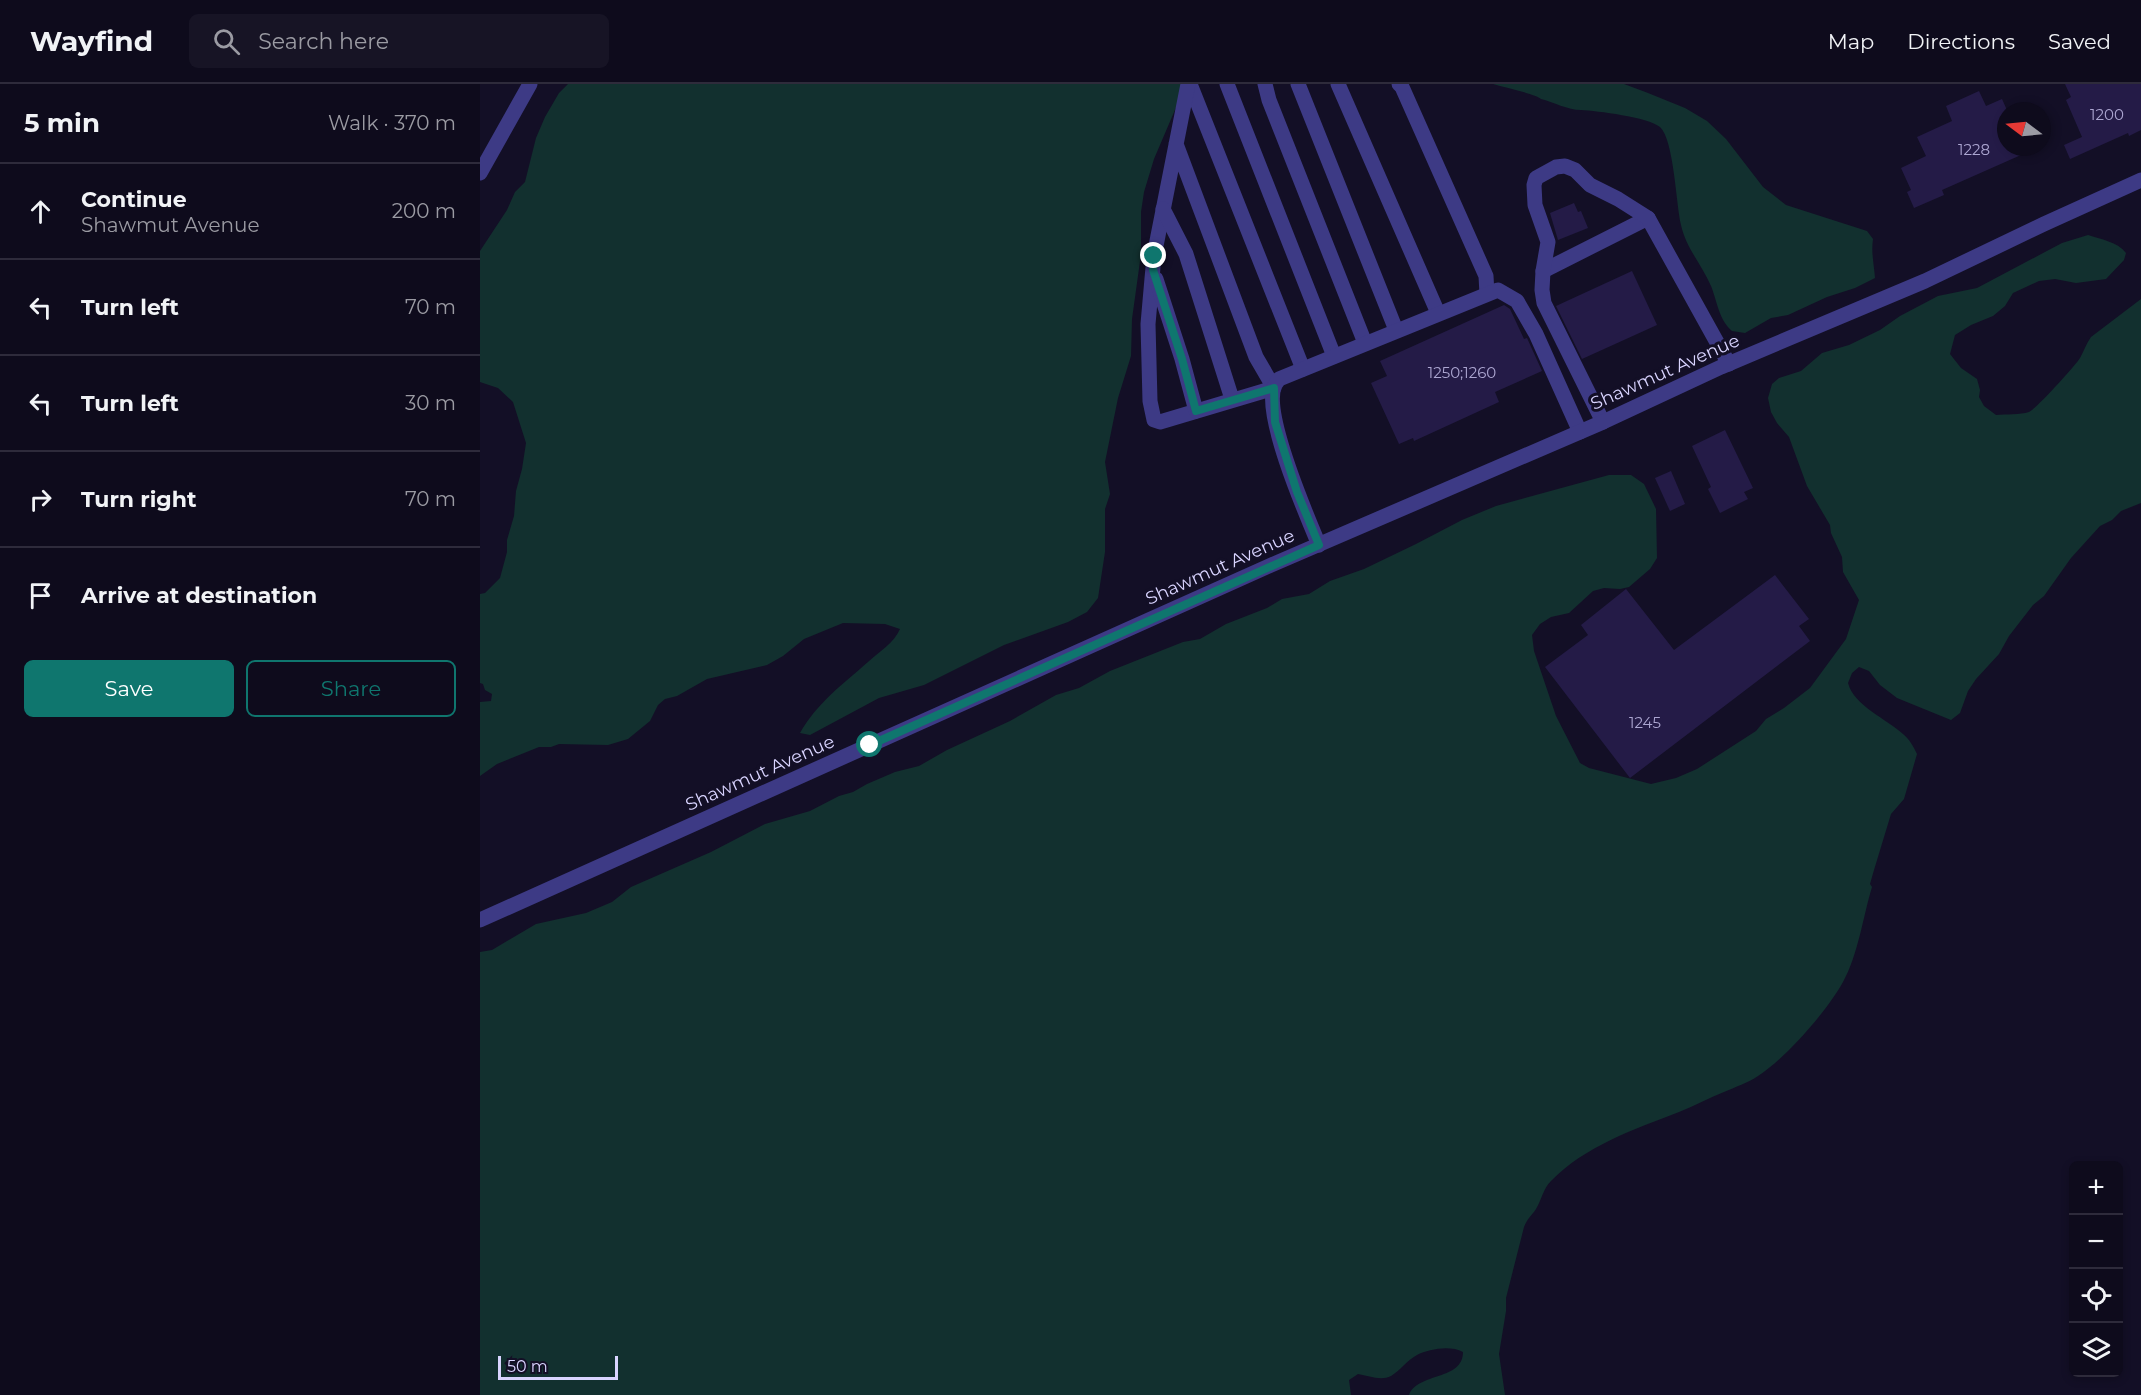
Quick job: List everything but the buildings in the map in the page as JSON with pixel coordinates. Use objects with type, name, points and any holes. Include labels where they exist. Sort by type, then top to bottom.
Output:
[{"type":"street","points":[[480,173],[530,84]]},
{"type":"street","points":[[1189,84],[1153,270],[1148,324],[1150,401],[1154,420],[1160,422],[1274,388],[1279,379],[1498,290],[1517,301],[1536,334],[1580,432]]},
{"type":"street","points":[[1189,84],[1303,369]]},
{"type":"street","points":[[1227,84],[1334,356]]},
{"type":"street","points":[[1265,84],[1269,100],[1365,343]]},
{"type":"street","points":[[1298,84],[1396,330]]},
{"type":"street","points":[[1338,84],[1438,313]]},
{"type":"street","points":[[1399,84],[1486,276],[1488,294]]},
{"type":"street","points":[[1176,144],[1256,357],[1274,388],[1275,422],[1297,492],[1319,545]]},
{"type":"street","points":[[1603,422],[1544,303],[1543,271],[1548,242],[1535,206],[1534,185],[1536,178],[1556,167],[1565,166],[1575,170],[1590,185],[1618,199],[1648,219],[1729,364]]},
{"type":"street","name":"Shawmut Avenue","points":[[480,920],[1319,545],[1603,422],[1729,364],[1925,281],[2141,180]]},
{"type":"street","points":[[1163,209],[1186,254],[1232,399]]},
{"type":"street","points":[[1543,271],[1648,219]]},
{"type":"street","points":[[1153,270],[1196,411]]},
{"type":"green space","points":[[568,84],[1186,84],[1154,159],[1144,192],[1141,212],[1141,254],[1132,319],[1131,356],[1118,398],[1105,462],[1110,494],[1105,509],[1105,552],[1098,598],[1087,612],[1068,622],[1004,645],[924,685],[879,698],[810,735],[800,733],[822,703],[890,643],[900,629],[885,624],[843,623],[804,639],[783,656],[767,665],[707,679],[677,696],[665,699],[658,705],[650,721],[628,739],[608,745],[559,744],[539,747],[497,764],[480,776],[480,702],[491,701],[492,694],[480,683],[480,594],[485,593],[500,578],[514,516],[516,491],[526,443],[513,402],[498,388],[480,382],[480,251],[507,210],[515,192],[525,182],[536,138],[545,117],[559,93]]},
{"type":"green space","points":[[1493,84],[1624,84],[1685,108],[1707,121],[1726,139],[1763,187],[1786,205],[1867,231],[1873,239],[1875,278],[1788,315],[1771,318],[1745,333],[1732,331],[1721,316],[1711,286],[1683,233],[1671,158],[1665,134],[1660,127],[1634,117],[1571,109]]},
{"type":"green space","points":[[2088,235],[2114,244],[2126,253],[2124,260],[2106,279],[2076,283],[2055,279],[2039,281],[2013,293],[2005,306],[1993,316],[1955,335],[1950,354],[1961,368],[1977,379],[1979,397],[1984,406],[1996,415],[2029,412],[2047,396],[2077,362],[2091,337],[2141,299],[2141,503],[2121,511],[2112,520],[2100,526],[2071,558],[2044,596],[2033,605],[2009,636],[1999,654],[1976,679],[1968,691],[1960,713],[1951,720],[1897,698],[1880,685],[1869,671],[1859,667],[1852,673],[1848,683],[1857,699],[1905,736],[1917,754],[1904,799],[1891,814],[1870,884],[1872,887],[1856,948],[1843,982],[1827,1007],[1805,1033],[1758,1076],[1595,1148],[1564,1169],[1548,1184],[1524,1227],[1506,1298],[1499,1354],[1505,1395],[1409,1395],[1421,1383],[1456,1368],[1463,1352],[1446,1348],[1417,1355],[1387,1377],[1375,1378],[1358,1374],[1349,1380],[1351,1395],[480,1395],[480,952],[492,950],[536,924],[586,913],[612,902],[631,887],[711,852],[765,824],[810,811],[895,772],[919,766],[947,750],[1010,721],[1056,695],[1079,688],[1110,671],[1183,642],[1200,639],[1226,624],[1267,608],[1282,599],[1309,594],[1330,581],[1364,569],[1462,520],[1496,506],[1609,475],[1631,475],[1644,484],[1656,509],[1657,558],[1650,569],[1629,587],[1593,591],[1569,613],[1551,617],[1540,624],[1532,635],[1534,651],[1556,716],[1580,763],[1589,768],[1651,784],[1676,778],[1697,769],[1756,731],[1766,719],[1810,688],[1846,639],[1859,600],[1843,572],[1842,557],[1831,533],[1830,525],[1807,486],[1789,437],[1771,412],[1768,398],[1772,384],[1779,378],[1801,371],[1822,353],[1849,345],[1880,330],[1900,316],[1938,296],[1977,288],[2062,243]]},
{"type":"route","points":[[870,745],[1319,545],[1297,492],[1275,422],[1274,388],[1196,411],[1153,270],[1154,256]]}]
